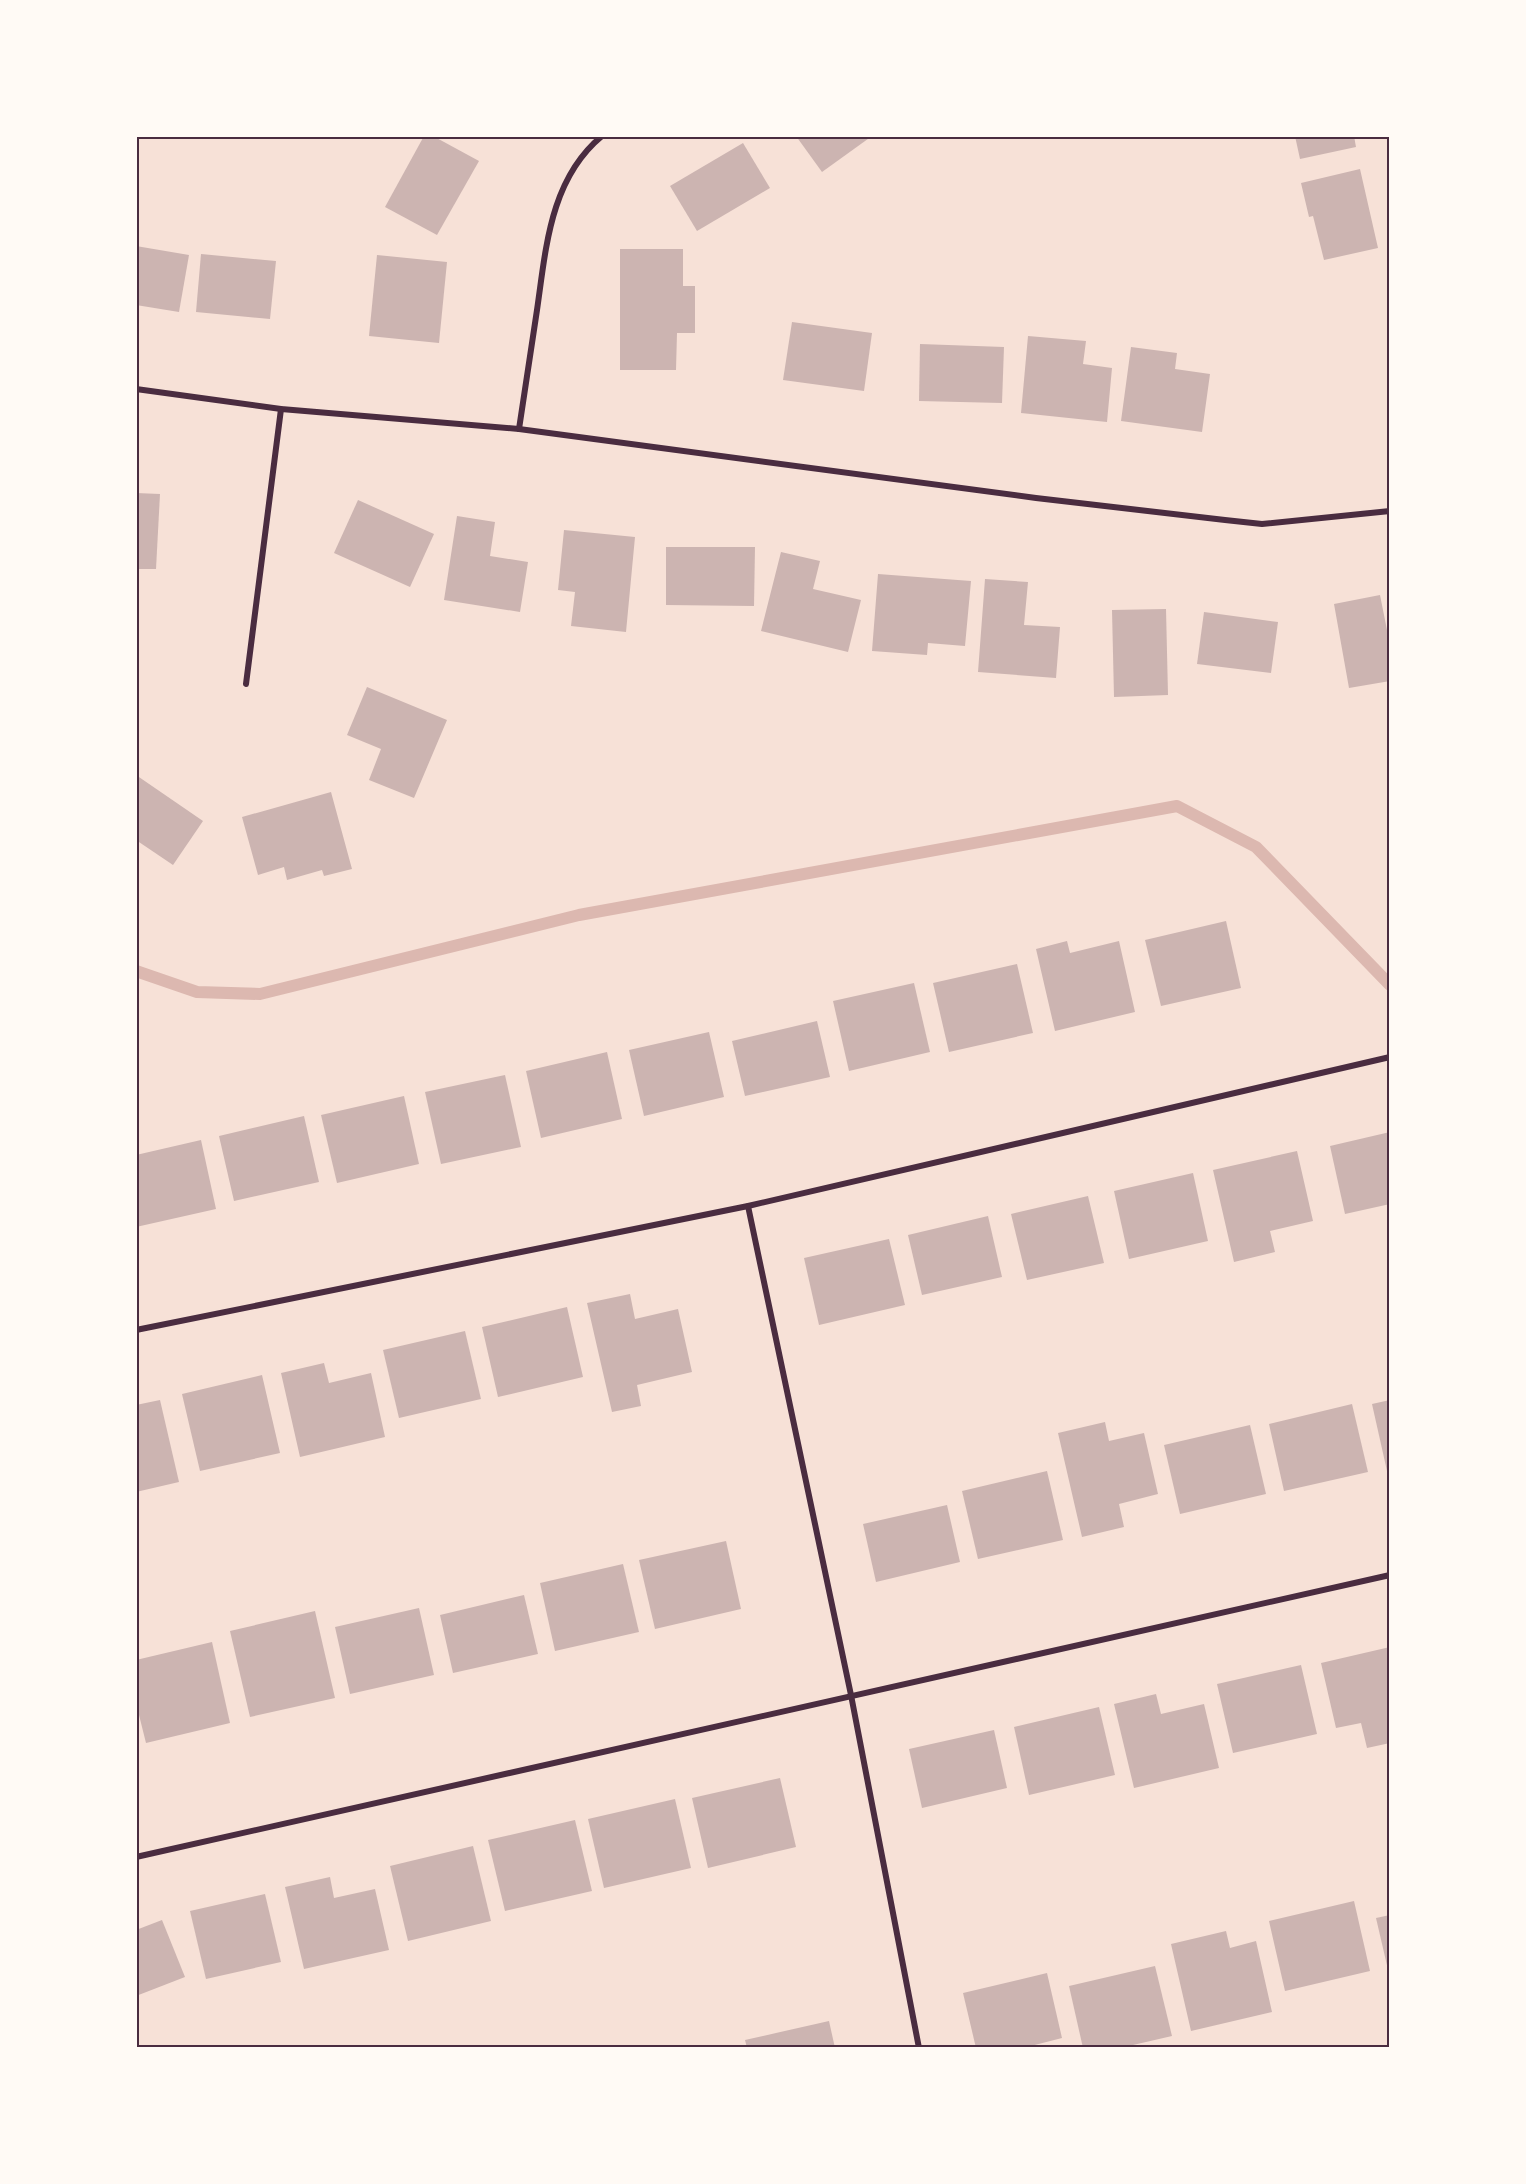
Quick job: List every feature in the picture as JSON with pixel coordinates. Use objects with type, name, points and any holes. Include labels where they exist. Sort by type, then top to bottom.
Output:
[{"type":"street","points":[[519,429],[548,235],[558,199],[583,156],[602,136]]},
{"type":"street","points":[[136,389],[281,409],[519,429],[1071,503],[1253,523],[1389,512]]},
{"type":"street","points":[[246,684],[281,409]]},
{"type":"street","points":[[136,1330],[748,1206],[1386,1057]]},
{"type":"street","points":[[748,1206],[851,1695],[919,2048]]},
{"type":"street","points":[[136,1857],[1389,1575]]},
{"type":"building","points":[[424,136],[433,136],[479,161],[437,235],[385,207]]},
{"type":"building","points":[[796,136],[872,136],[822,172]]},
{"type":"building","points":[[1295,136],[1354,136],[1356,147],[1300,159]]},
{"type":"building","points":[[743,143],[770,188],[697,231],[670,186]]},
{"type":"building","points":[[1360,169],[1378,248],[1324,260],[1313,216],[1309,217],[1301,183]]},
{"type":"building","points":[[136,246],[189,255],[179,312],[136,305]]},
{"type":"building","points":[[620,249],[683,249],[683,286],[695,286],[695,333],[677,333],[676,370],[620,370]]},
{"type":"building","points":[[201,254],[276,261],[270,319],[196,312]]},
{"type":"building","points":[[377,255],[447,262],[439,343],[369,336]]},
{"type":"building","points":[[792,322],[872,333],[864,391],[783,380]]},
{"type":"building","points":[[1028,336],[1086,341],[1083,364],[1112,368],[1107,422],[1021,413]]},
{"type":"building","points":[[920,344],[1004,347],[1002,403],[919,401]]},
{"type":"building","points":[[1131,347],[1177,353],[1175,369],[1210,374],[1202,432],[1121,421]]},
{"type":"building","points":[[136,493],[160,494],[156,569],[136,569]]},
{"type":"building","points":[[358,500],[434,534],[410,587],[334,553]]},
{"type":"building","points":[[457,516],[495,522],[490,556],[528,562],[520,612],[444,600]]},
{"type":"building","points":[[564,530],[635,537],[626,632],[571,626],[575,592],[558,590]]},
{"type":"building","points":[[666,547],[755,547],[754,606],[666,605]]},
{"type":"building","points":[[781,552],[820,561],[813,589],[861,600],[848,652],[761,631]]},
{"type":"building","points":[[878,574],[971,581],[965,646],[928,643],[927,655],[872,651]]},
{"type":"building","points":[[985,579],[1028,582],[1024,625],[1060,627],[1056,678],[978,672]]},
{"type":"building","points":[[1380,595],[1387,630],[1390,630],[1390,681],[1349,688],[1334,604]]},
{"type":"building","points":[[1166,609],[1168,695],[1114,697],[1112,610]]},
{"type":"building","points":[[1204,612],[1278,622],[1271,673],[1197,664]]},
{"type":"building","points":[[367,687],[447,720],[414,798],[369,780],[381,749],[347,735]]},
{"type":"building","points":[[136,775],[203,821],[173,865],[136,840]]},
{"type":"building","points":[[331,792],[352,869],[324,876],[322,870],[287,880],[284,867],[258,875],[242,817]]},
{"type":"building","points":[[1226,921],[1241,988],[1161,1006],[1145,940]]},
{"type":"building","points":[[1067,941],[1070,953],[1119,941],[1135,1012],[1055,1031],[1036,949]]},
{"type":"building","points":[[1017,964],[1033,1033],[949,1052],[933,983]]},
{"type":"building","points":[[914,983],[930,1052],[849,1071],[833,1001]]},
{"type":"building","points":[[817,1021],[830,1077],[745,1096],[732,1041]]},
{"type":"building","points":[[709,1032],[724,1097],[644,1116],[629,1050]]},
{"type":"building","points":[[607,1052],[622,1119],[541,1138],[526,1071]]},
{"type":"building","points":[[505,1075],[521,1147],[441,1164],[425,1092]]},
{"type":"building","points":[[404,1096],[419,1164],[337,1183],[321,1115]]},
{"type":"building","points":[[304,1116],[319,1182],[234,1201],[219,1136]]},
{"type":"building","points":[[1390,1132],[1390,1204],[1345,1214],[1330,1146]]},
{"type":"building","points":[[201,1140],[216,1209],[136,1227],[136,1155]]},
{"type":"building","points":[[1297,1151],[1313,1221],[1270,1231],[1275,1252],[1234,1262],[1213,1170]]},
{"type":"building","points":[[1193,1173],[1208,1241],[1129,1259],[1114,1191]]},
{"type":"building","points":[[1088,1196],[1104,1263],[1027,1280],[1011,1214]]},
{"type":"building","points":[[988,1216],[1002,1277],[922,1295],[908,1235]]},
{"type":"building","points":[[889,1239],[905,1305],[819,1325],[804,1258]]},
{"type":"building","points":[[630,1294],[635,1319],[678,1309],[692,1372],[637,1385],[641,1406],[612,1412],[587,1303]]},
{"type":"building","points":[[567,1307],[583,1377],[498,1397],[482,1327]]},
{"type":"building","points":[[465,1331],[481,1399],[399,1418],[383,1350]]},
{"type":"building","points":[[324,1363],[329,1383],[371,1373],[385,1437],[300,1457],[281,1373]]},
{"type":"building","points":[[262,1375],[280,1453],[200,1471],[182,1394]]},
{"type":"building","points":[[160,1400],[179,1482],[136,1492],[136,1405]]},
{"type":"building","points":[[1390,1400],[1390,1470],[1387,1471],[1372,1404]]},
{"type":"building","points":[[1352,1404],[1368,1472],[1284,1491],[1269,1424]]},
{"type":"building","points":[[1105,1422],[1109,1441],[1144,1433],[1158,1494],[1119,1504],[1124,1527],[1082,1537],[1058,1433]]},
{"type":"building","points":[[1250,1425],[1266,1494],[1180,1514],[1164,1445]]},
{"type":"building","points":[[1047,1471],[1063,1540],[978,1559],[962,1491]]},
{"type":"building","points":[[947,1505],[960,1562],[876,1582],[863,1524]]},
{"type":"building","points":[[726,1541],[741,1609],[655,1629],[639,1560]]},
{"type":"building","points":[[623,1564],[639,1632],[555,1651],[540,1583]]},
{"type":"building","points":[[524,1595],[538,1654],[453,1673],[440,1615]]},
{"type":"building","points":[[419,1608],[434,1675],[350,1694],[335,1627]]},
{"type":"building","points":[[315,1611],[335,1698],[250,1717],[230,1631]]},
{"type":"building","points":[[212,1642],[230,1723],[146,1743],[136,1703],[136,1660]]},
{"type":"building","points":[[1390,1647],[1390,1717],[1387,1718],[1390,1743],[1367,1748],[1361,1723],[1336,1728],[1321,1663]]},
{"type":"building","points":[[1301,1665],[1317,1734],[1233,1753],[1217,1684]]},
{"type":"building","points":[[1156,1694],[1161,1714],[1204,1704],[1219,1768],[1134,1788],[1114,1704]]},
{"type":"building","points":[[1099,1707],[1115,1775],[1029,1795],[1014,1727]]},
{"type":"building","points":[[994,1730],[1007,1788],[922,1808],[909,1749]]},
{"type":"building","points":[[780,1778],[796,1847],[708,1868],[692,1798]]},
{"type":"building","points":[[675,1799],[691,1868],[604,1888],[588,1819]]},
{"type":"building","points":[[575,1820],[592,1891],[505,1911],[488,1840]]},
{"type":"building","points":[[473,1846],[491,1921],[408,1941],[390,1866]]},
{"type":"building","points":[[330,1877],[334,1898],[375,1889],[389,1950],[304,1969],[285,1887]]},
{"type":"building","points":[[265,1894],[281,1962],[206,1979],[190,1911]]},
{"type":"building","points":[[1354,1901],[1370,1971],[1285,1991],[1269,1921]]},
{"type":"building","points":[[1390,1915],[1390,1974],[1389,1974],[1376,1918]]},
{"type":"building","points":[[162,1920],[185,1977],[136,1996],[136,1930]]},
{"type":"building","points":[[1226,1931],[1230,1948],[1256,1941],[1272,2012],[1191,2031],[1171,1944]]},
{"type":"building","points":[[1155,1966],[1172,2036],[1120,2048],[1083,2048],[1069,1986]]},
{"type":"building","points":[[1047,1973],[1062,2038],[1023,2048],[976,2048],[963,1993]]},
{"type":"building","points":[[829,2021],[835,2048],[747,2048],[745,2040]]},
{"type":"waterway","points":[[136,971],[197,992],[260,994],[579,915],[1177,806],[1256,847],[1390,985]]}]
